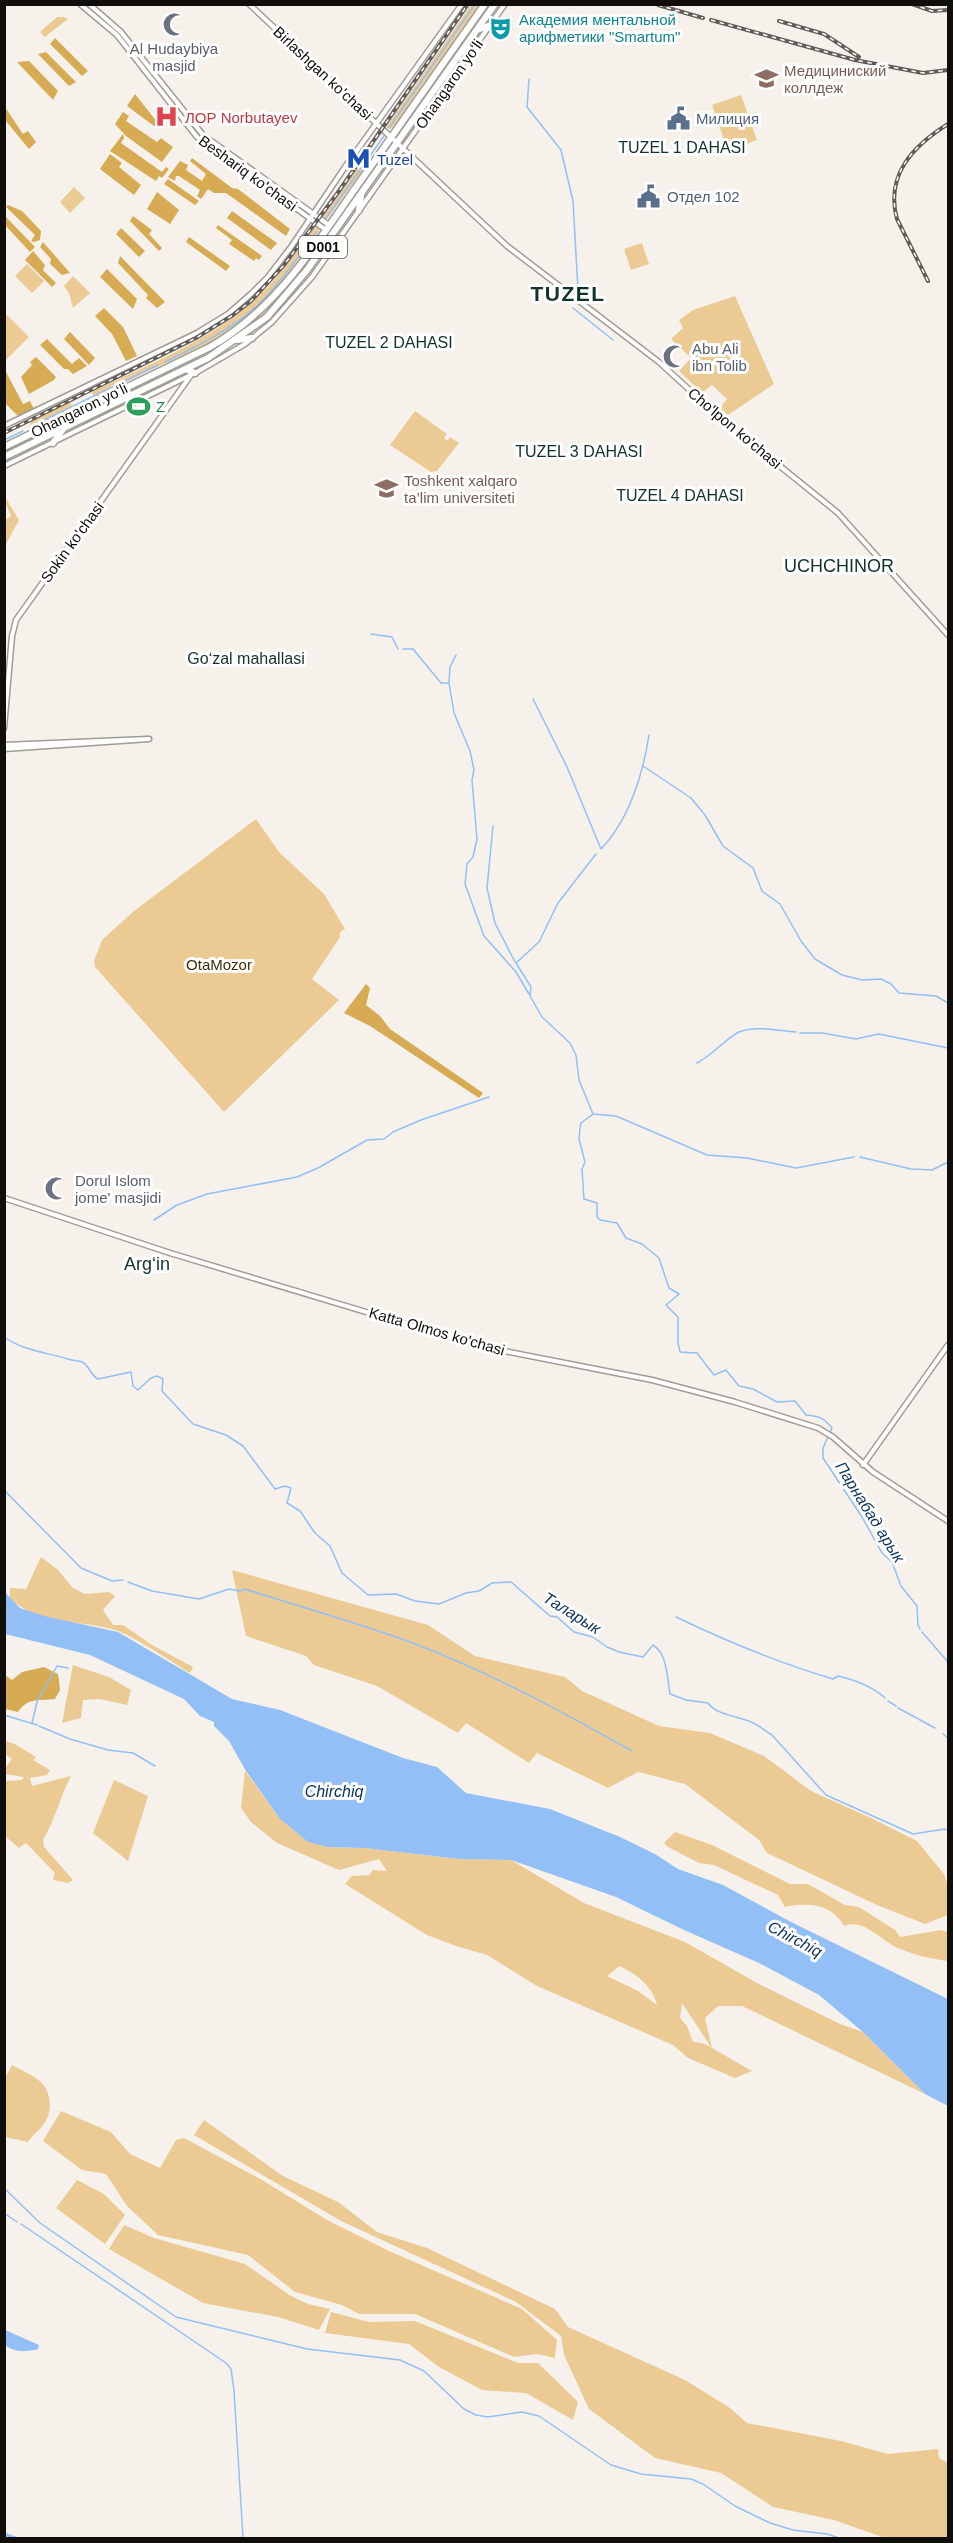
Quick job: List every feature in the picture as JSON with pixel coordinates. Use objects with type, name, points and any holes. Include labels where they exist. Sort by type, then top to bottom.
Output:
[{"type":"highway","name":"Ohangaron yoʻli","points":[[4,447],[216,343],[254,316],[288,281],[485,4]]},
{"type":"highway","name":"Ohangaron yoʻli","points":[[4,457],[185,369],[237,340],[274,310],[327,242],[495,4]]},
{"type":"highway","points":[[476,30],[491,24]]},
{"type":"highway","points":[[359,210],[361,194]]},
{"type":"highway","points":[[327,242],[339,239]]},
{"type":"highway","points":[[237,340],[252,338]]},
{"type":"highway","points":[[163,369],[167,378]]},
{"type":"highway","points":[[185,369],[193,374]]},
{"type":"highway","points":[[143,379],[147,382],[147,388]]},
{"type":"highway","points":[[52,443],[64,428]]},
{"type":"street","name":"Beshariq ko'chasi","points":[[80,4],[115,33],[197,137],[268,189],[312,216]]},
{"type":"street","name":"Beshariq ko'chasi","points":[[88,4],[118,29],[200,131],[327,227]]},
{"type":"street","name":"Birlashgan ko'chasi","points":[[249,4],[397,143]]},
{"type":"street","points":[[4,426],[112,376],[216,322],[245,300],[268,277],[462,4]]},
{"type":"street","name":"Ohangaron yoʻli","points":[[4,466],[193,374],[252,338],[277,318],[299,293],[339,239],[505,4]]},
{"type":"street","points":[[145,71],[149,67]]},
{"type":"street","name":"Cho'lpon ko'chasi","points":[[397,143],[507,246],[659,362],[718,416],[830,506],[851,526],[948,635]]},
{"type":"street","points":[[268,189],[271,184]]},
{"type":"street","name":"Sokin ko'chasi","points":[[4,728],[15,622],[193,374]]},
{"type":"street","points":[[4,747],[149,739],[4,747]]},
{"type":"street","name":"Katta Olmos ko'chasi","points":[[4,1198],[170,1253],[479,1346],[663,1382],[735,1402],[827,1432],[863,1465],[948,1521]]},
{"type":"street","points":[[863,1465],[907,1406],[948,1345]]},
{"type":"green space","points":[[471,5],[478,5],[474,14],[393,128],[386,127]]},
{"type":"green space","points":[[491,5],[401,132],[411,114]]},
{"type":"green space","points":[[57,17],[68,19],[45,37],[40,32]]},
{"type":"green space","points":[[486,29],[404,144],[403,142],[422,115],[423,110],[479,31]]},
{"type":"green space","points":[[741,95],[757,140],[728,151],[712,105]]},
{"type":"green space","points":[[380,159],[324,244],[278,301],[240,333],[168,372],[232,336],[270,307],[311,257]]},
{"type":"green space","points":[[358,167],[363,170],[327,219],[322,216]]},
{"type":"green space","points":[[74,187],[85,198],[70,213],[60,202]]},
{"type":"green space","points":[[315,226],[320,230],[279,286],[260,307],[238,325],[206,345],[31,429],[30,422],[70,402],[72,406],[93,396],[92,392],[197,341],[235,316],[271,284]]},
{"type":"green space","points":[[642,243],[649,264],[631,270],[624,249]]},
{"type":"green space","points":[[27,264],[44,281],[32,293],[15,276]]},
{"type":"green space","points":[[73,276],[90,293],[73,308],[69,293],[64,286]]},
{"type":"green space","points":[[735,296],[774,384],[728,415],[720,408],[727,399],[712,385],[702,393],[679,371],[691,358],[671,339],[683,328],[679,320],[693,310]]},
{"type":"green space","points":[[7,315],[29,337],[5,361],[4,317]]},
{"type":"green space","points":[[187,372],[190,373],[60,436],[92,418]]},
{"type":"green space","points":[[142,385],[5,453],[5,451]]},
{"type":"green space","points":[[415,411],[447,434],[444,438],[447,441],[450,437],[459,443],[437,471],[431,472],[390,445]]},
{"type":"green space","points":[[5,497],[19,520],[5,546],[5,520],[11,516]]},
{"type":"green space","name":"OtaMozor","points":[[256,819],[279,852],[324,894],[345,929],[340,932],[340,937],[312,979],[339,1000],[224,1112],[95,967],[94,961],[102,940],[134,911]]},
{"type":"green space","points":[[41,1557],[57,1569],[73,1588],[85,1594],[109,1592],[115,1596],[103,1610],[113,1625],[123,1625],[152,1645],[193,1667],[190,1673],[118,1631],[47,1618],[21,1607],[10,1598],[10,1588],[26,1589]]},
{"type":"green space","points":[[232,1570],[428,1625],[475,1656],[565,1677],[582,1691],[659,1726],[710,1733],[764,1756],[811,1791],[917,1841],[944,1874],[948,1886],[948,1915],[925,1924],[877,1905],[767,1853],[759,1840],[685,1784],[638,1772],[608,1788],[537,1753],[529,1763],[466,1723],[458,1733],[377,1686],[314,1665],[306,1656],[246,1636]]},
{"type":"green space","points":[[73,1665],[109,1677],[131,1690],[127,1705],[100,1699],[83,1700],[81,1718],[62,1723]]},
{"type":"green space","points":[[5,1741],[15,1744],[36,1757],[33,1760],[50,1770],[47,1775],[30,1778],[32,1786],[71,1776],[43,1840],[44,1847],[73,1880],[68,1883],[53,1880],[55,1873],[26,1843],[19,1848],[5,1836],[5,1781],[22,1780],[24,1777],[5,1774],[5,1768],[12,1759],[5,1754]]},
{"type":"green space","points":[[245,1771],[280,1819],[308,1842],[327,1847],[364,1848],[459,1859],[511,1860],[584,1903],[685,1942],[757,1983],[840,2024],[863,2032],[925,2094],[742,2006],[718,2006],[705,2018],[712,2048],[752,2071],[735,2078],[688,2058],[673,2045],[537,1986],[487,1955],[427,1935],[345,1884],[352,1876],[369,1875],[373,1870],[387,1871],[379,1859],[339,1870],[277,1843],[251,1822],[241,1808]],"holes":[[[620,1966],[648,1986],[657,2005],[638,1991],[607,1976]],[[682,2003],[711,2047],[693,2042],[687,2026],[680,2018]]]},
{"type":"green space","points":[[114,1780],[148,1796],[128,1861],[93,1833]]},
{"type":"green space","points":[[675,1832],[712,1845],[790,1884],[808,1884],[845,1905],[859,1907],[895,1930],[900,1937],[941,1930],[948,1932],[948,1961],[898,1948],[858,1925],[844,1926],[833,1913],[819,1906],[785,1907],[778,1895],[714,1865],[699,1863],[668,1847],[664,1843]]},
{"type":"green space","points":[[12,2065],[41,2082],[49,2097],[50,2109],[46,2120],[28,2142],[5,2137],[5,2078]]},
{"type":"green space","points":[[61,2111],[111,2132],[130,2154],[160,2168],[176,2140],[184,2138],[262,2180],[327,2220],[387,2250],[522,2309],[557,2340],[555,2358],[537,2354],[514,2357],[415,2314],[359,2314],[342,2305],[295,2292],[248,2255],[158,2235],[127,2206],[106,2174],[82,2170],[43,2141]]},
{"type":"green space","points":[[204,2120],[283,2176],[338,2202],[377,2232],[427,2248],[555,2309],[568,2327],[685,2380],[730,2408],[747,2423],[841,2441],[888,2454],[938,2449],[939,2458],[948,2463],[948,2538],[885,2538],[834,2520],[773,2507],[721,2473],[655,2458],[589,2409],[564,2355],[561,2336],[516,2302],[341,2221],[194,2135]]},
{"type":"green space","points":[[77,2180],[104,2194],[125,2215],[105,2244],[56,2208]]},
{"type":"green space","points":[[124,2225],[154,2238],[245,2264],[291,2296],[308,2304],[330,2309],[319,2330],[278,2317],[203,2303],[109,2249]]},
{"type":"green space","points":[[331,2312],[369,2322],[415,2321],[518,2363],[538,2363],[578,2402],[573,2420],[526,2393],[482,2390],[439,2367],[409,2344],[325,2333]]},
{"type":"shaded area","points":[[55,38],[88,71],[82,76],[50,44]]},
{"type":"shaded area","points":[[46,52],[76,82],[69,86],[38,54]]},
{"type":"shaded area","points":[[29,61],[58,91],[53,100],[17,62]]},
{"type":"shaded area","points":[[135,94],[161,127],[154,126],[127,106]]},
{"type":"shaded area","points":[[5,107],[23,134],[28,131],[36,142],[29,149],[5,120]]},
{"type":"shaded area","points":[[123,112],[129,116],[126,121],[157,142],[161,138],[173,147],[162,162],[126,136],[115,124]]},
{"type":"shaded area","points":[[123,134],[124,138],[121,143],[162,172],[166,167],[169,169],[162,178],[159,176],[156,181],[110,151]]},
{"type":"shaded area","points":[[110,154],[122,163],[119,167],[141,185],[134,195],[100,169]]},
{"type":"shaded area","points":[[192,158],[232,188],[238,189],[290,229],[286,236],[226,193],[214,193],[208,189],[201,199],[197,196],[200,190],[179,176],[176,176],[175,181],[168,177],[180,161],[188,165],[186,170],[202,181],[206,174],[190,161]]},
{"type":"shaded area","points":[[168,179],[199,201],[195,205],[164,184]]},
{"type":"shaded area","points":[[157,192],[179,210],[170,224],[147,209]]},
{"type":"shaded area","points":[[8,205],[22,211],[41,231],[40,240],[31,241],[35,235],[6,207]]},
{"type":"shaded area","points":[[232,211],[277,243],[271,250],[227,218]]},
{"type":"shaded area","points":[[5,216],[35,247],[30,252],[5,225]]},
{"type":"shaded area","points":[[133,216],[152,230],[149,234],[162,248],[159,251],[130,221]]},
{"type":"shaded area","points":[[218,225],[262,256],[259,260],[256,258],[254,261],[229,244],[232,240],[216,228]]},
{"type":"shaded area","points":[[121,228],[145,251],[139,257],[116,234]]},
{"type":"shaded area","points":[[189,237],[230,266],[226,271],[186,242]]},
{"type":"shaded area","points":[[43,242],[70,273],[62,275],[50,264],[51,259],[40,247]]},
{"type":"shaded area","points":[[33,251],[45,265],[43,270],[56,283],[52,287],[25,260]]},
{"type":"shaded area","points":[[120,256],[165,302],[157,308],[146,298],[148,295],[118,263]]},
{"type":"shaded area","points":[[107,269],[137,299],[133,309],[100,277]]},
{"type":"shaded area","points":[[104,308],[123,327],[137,356],[126,361],[112,334],[95,316]]},
{"type":"shaded area","points":[[70,332],[95,358],[89,365],[64,339]]},
{"type":"shaded area","points":[[47,339],[72,364],[79,358],[87,366],[73,374],[68,369],[64,369],[40,345]]},
{"type":"shaded area","points":[[36,357],[56,377],[29,394],[21,377]]},
{"type":"shaded area","points":[[5,370],[23,404],[30,401],[35,411],[20,418],[5,403]]},
{"type":"shaded area","points":[[366,984],[370,988],[366,1005],[380,1016],[390,1029],[483,1093],[479,1098],[370,1026],[344,1013]]},
{"type":"shaded area","points":[[44,1667],[58,1674],[60,1690],[55,1699],[30,1702],[18,1712],[5,1709],[5,1675],[12,1680],[22,1672]]},
{"type":"water","name":"Chirchiq","points":[[5,1592],[20,1608],[44,1616],[118,1632],[232,1699],[280,1710],[403,1758],[437,1767],[466,1793],[550,1809],[620,1837],[655,1854],[678,1869],[723,1885],[791,1922],[948,1999],[948,2106],[925,2094],[863,2032],[819,1995],[759,1963],[616,1897],[511,1860],[459,1859],[364,1848],[327,1847],[308,1842],[280,1819],[246,1771],[229,1741],[214,1726],[214,1722],[200,1716],[184,1699],[90,1655],[5,1634]]},
{"type":"water","points":[[5,2330],[39,2345],[38,2349],[21,2351],[9,2348],[5,2345]]},
{"type":"waterway","points":[[389,128],[475,4]]},
{"type":"waterway","points":[[529,79],[527,107],[561,150],[573,201],[578,290],[576,295]]},
{"type":"waterway","points":[[326,218],[384,136]]},
{"type":"waterway","points":[[165,362],[214,336],[249,313],[275,287],[317,232]]},
{"type":"waterway","points":[[573,308],[613,340]]},
{"type":"waterway","points":[[30,427],[158,365]]},
{"type":"waterway","points":[[4,440],[23,431]]},
{"type":"waterway","points":[[371,634],[392,637],[398,649]]},
{"type":"waterway","points":[[403,649],[413,649],[441,683],[449,683],[454,713],[470,751],[474,770],[472,780],[477,839],[473,857],[467,864],[465,884],[484,936],[516,972],[529,994]]},
{"type":"waterway","points":[[449,682],[450,667],[456,655]]},
{"type":"waterway","points":[[533,699],[567,767],[601,849],[619,824],[633,796],[639,781],[649,735]]},
{"type":"waterway","points":[[643,766],[691,798],[705,815],[723,846],[753,868],[762,891],[780,904],[801,941],[815,959],[842,975],[862,980],[881,979],[891,984],[899,993],[936,996],[948,1003]]},
{"type":"waterway","points":[[493,826],[487,888],[495,923],[515,962]]},
{"type":"waterway","points":[[596,854],[558,903],[539,942],[516,963],[531,987],[530,996],[542,1017],[570,1043],[576,1055],[579,1080],[593,1114],[616,1116],[707,1155],[747,1158],[796,1168],[854,1157]]},
{"type":"waterway","points":[[697,1063],[739,1032],[760,1029],[796,1032]]},
{"type":"waterway","points":[[800,1033],[822,1033],[856,1039],[879,1034],[948,1048]]},
{"type":"waterway","points":[[154,1220],[177,1205],[207,1194],[297,1177],[318,1168],[367,1140],[384,1139],[393,1132],[421,1120],[489,1097]]},
{"type":"waterway","name":"Парнабад арык","points":[[593,1114],[581,1123],[580,1128],[579,1139],[585,1162],[582,1169],[584,1199],[597,1203],[597,1217],[600,1220],[617,1223],[626,1238],[642,1244],[659,1258],[669,1288],[679,1294],[666,1305],[678,1317],[680,1352],[697,1353],[714,1375],[726,1370],[739,1386],[753,1389],[777,1402],[795,1401],[806,1415],[821,1418],[832,1428],[823,1448],[823,1458],[862,1517],[882,1553],[892,1562],[901,1586],[917,1606],[920,1629]]},
{"type":"waterway","points":[[860,1157],[911,1169],[932,1170],[948,1162]]},
{"type":"waterway","name":"Таларык","points":[[4,1337],[27,1348],[82,1362],[98,1379],[131,1372],[133,1386],[138,1390],[151,1378],[157,1376],[163,1379],[162,1391],[193,1424],[226,1435],[243,1446],[275,1489],[285,1486],[291,1488],[287,1503],[300,1511],[315,1533],[330,1546],[342,1573],[368,1595],[396,1594],[415,1601],[439,1604],[466,1593],[479,1591],[492,1583],[511,1582],[550,1616],[557,1617],[574,1632],[593,1637],[607,1647],[643,1657],[653,1645],[662,1654],[670,1694],[686,1700],[708,1703],[722,1713],[759,1726],[772,1735],[826,1795],[913,1834],[945,1829],[948,1831]]},
{"type":"waterway","points":[[4,1490],[81,1568],[112,1581],[123,1580]]},
{"type":"waterway","points":[[128,1582],[152,1591],[199,1599],[229,1589],[240,1591],[245,1589],[369,1628],[439,1653],[495,1679],[632,1751]]},
{"type":"waterway","points":[[676,1617],[733,1643],[793,1666],[833,1679],[838,1676],[857,1682],[875,1690],[885,1698]]},
{"type":"waterway","name":"Парнабад арык","points":[[922,1632],[948,1662]]},
{"type":"waterway","points":[[32,1723],[37,1702],[57,1666],[68,1668]]},
{"type":"waterway","points":[[888,1701],[896,1706]]},
{"type":"waterway","points":[[898,1708],[935,1728]]},
{"type":"waterway","points":[[4,1715],[37,1725]]},
{"type":"waterway","points":[[39,1726],[70,1739],[108,1750],[133,1753],[155,1766]]},
{"type":"waterway","points":[[943,1734],[948,1738]]},
{"type":"waterway","points":[[4,2188],[40,2223],[176,2317],[307,2349],[400,2360],[424,2371],[464,2409],[476,2415],[488,2417],[522,2412],[539,2416],[611,2465],[641,2474],[691,2479],[703,2484],[735,2506],[770,2523],[793,2530],[827,2534],[839,2538]]},
{"type":"waterway","points":[[4,2213],[17,2222]]},
{"type":"waterway","points":[[21,2224],[226,2363],[231,2369],[243,2538]]},
{"type":"waterway","points":[[4,2534],[15,2538]]},
{"type":"railway","points":[[4,433],[196,338],[251,301],[284,265],[339,191],[468,4]]},
{"type":"railway","points":[[912,4],[932,11],[948,10]]},
{"type":"railway","points":[[658,5],[703,18]]},
{"type":"railway","points":[[711,20],[855,60],[923,73],[948,70]]},
{"type":"railway","points":[[779,21],[824,34],[859,57]]},
{"type":"railway","points":[[928,281],[897,219],[894,203],[895,189],[899,175],[913,152],[948,124]]},
{"type":"place","name":"Al Hudaybiya masjid","points":[[174,24]]},
{"type":"place","name":"Академия ментальной арифметики \"Smartum\"","points":[[501,28]]},
{"type":"place","name":"Медициниский коллдеж","points":[[766,79]]},
{"type":"place","name":"ЛОР Norbutayev","points":[[167,117]]},
{"type":"place","name":"Милиция","points":[[678,118]]},
{"type":"place","name":"Tuzel","points":[[359,159]]},
{"type":"place","name":"Отдел 102","points":[[649,196]]},
{"type":"place","name":"Abu Ali ibn Tolib","points":[[674,357]]},
{"type":"place","name":"Z","points":[[138,406]]},
{"type":"place","name":"Toshkent xalqaro ta’lim universiteti","points":[[386,489]]},
{"type":"place","name":"Dorul Islom jome' masjidi","points":[[57,1189]]},
{"type":"district","name":"TUZEL 1 DAHASI","points":[[682,147]]},
{"type":"district","name":"TUZEL","points":[[568,293]]},
{"type":"district","name":"TUZEL 2 DAHASI","points":[[389,342]]},
{"type":"district","name":"TUZEL 3 DAHASI","points":[[579,451]]},
{"type":"district","name":"TUZEL 4 DAHASI","points":[[680,495]]},
{"type":"district","name":"UCHCHINOR","points":[[839,566]]},
{"type":"district","name":"Goʻzal mahallasi","points":[[246,658]]},
{"type":"district","name":"Argʻin","points":[[147,1264]]}]
